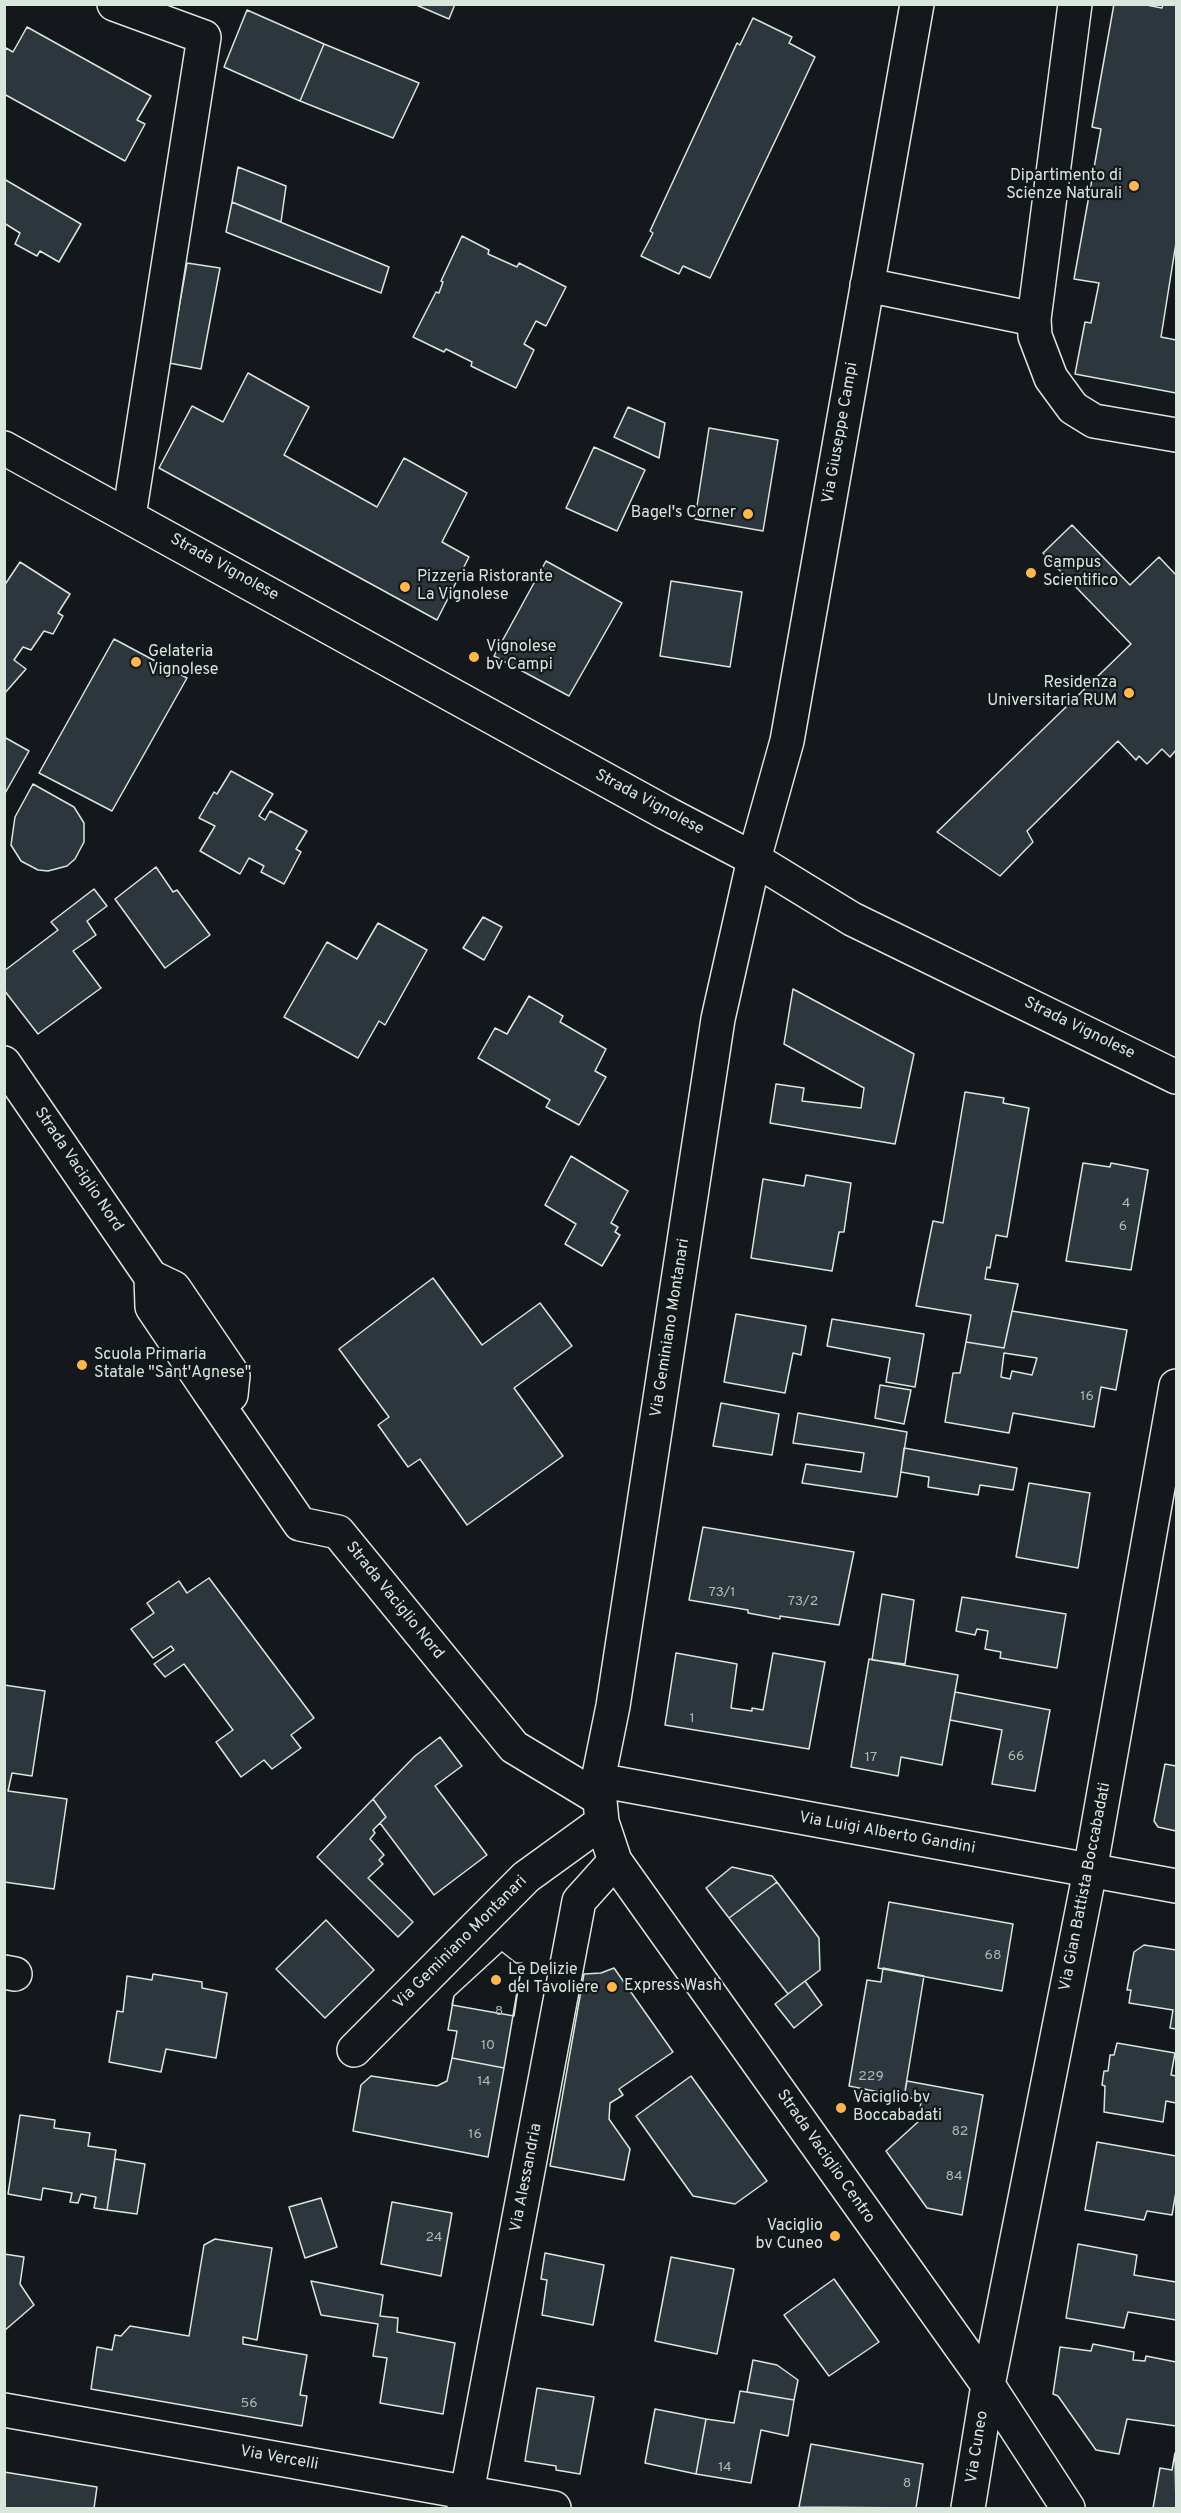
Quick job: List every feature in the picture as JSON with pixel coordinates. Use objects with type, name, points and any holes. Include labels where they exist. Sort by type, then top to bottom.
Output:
[{"type":"street","points":[[114,4],[204,37],[129,516]]},
{"type":"street","name":"Via Giuseppe Campi","points":[[754,859],[787,741],[917,4]]},
{"type":"street","points":[[1075,4],[1034,319],[1035,336],[1042,358],[1060,394],[1073,408],[1094,421],[1176,435]]},
{"type":"street","points":[[867,285],[1034,319]]},
{"type":"street","name":"Strada Vignolese","points":[[4,448],[754,859],[852,919],[1176,1077]]},
{"type":"street","name":"Via Geminiano Montanari","points":[[354,2050],[600,1800],[718,1019],[754,859]]},
{"type":"street","name":"Strada Vaciglio Nord","points":[[4,1063],[152,1277],[152,1307],[300,1524],[338,1532],[514,1747],[600,1800]]},
{"type":"street","name":"Via Gian Battista Boccabadati","points":[[988,2385],[1090,1871],[1176,1386]]},
{"type":"street","name":"Strada Vaciglio Centro","points":[[600,1800],[615,1861],[988,2385],[1068,2508]]},
{"type":"street","name":"Via Luigi Alberto Gandini","points":[[600,1800],[1090,1871],[1176,1886]]},
{"type":"street","name":"Via Alessandria","points":[[465,2501],[579,1901],[615,1861]]},
{"type":"street","name":"Via Cuneo","points":[[968,2508],[988,2385]]},
{"type":"street","name":"Via Vercelli","points":[[4,2410],[465,2501],[554,2508]]},
{"type":"building","points":[[414,4],[455,4],[449,19]]},
{"type":"building","name":"Dipartimento di Scienze Naturali","points":[[1114,4],[1141,4],[1162,8],[1163,4],[1176,4],[1176,243],[1161,337],[1176,340],[1176,393],[1075,374],[1085,322],[1091,323],[1099,283],[1074,279],[1101,129],[1092,127]]},
{"type":"building","points":[[247,10],[324,44],[300,101],[224,67]]},
{"type":"building","points":[[753,18],[792,37],[789,43],[815,57],[710,278],[683,266],[679,274],[641,256],[653,233],[650,231],[737,43],[740,45]]},
{"type":"building","points":[[27,27],[151,96],[137,120],[145,124],[125,161],[4,94],[4,51],[6,48],[13,52]]},
{"type":"building","points":[[324,44],[419,83],[393,138],[300,101]]},
{"type":"building","points":[[238,167],[286,186],[281,222],[232,202]]},
{"type":"building","points":[[4,179],[81,224],[59,262],[40,251],[37,256],[15,244],[20,233],[4,223]]},
{"type":"building","points":[[232,202],[389,267],[381,293],[226,232]]},
{"type":"building","points":[[462,236],[489,250],[488,254],[517,267],[519,263],[566,287],[546,326],[536,321],[524,344],[534,350],[516,388],[471,366],[472,362],[446,349],[444,352],[413,337],[436,292],[439,293],[443,282],[441,281]]},
{"type":"building","points":[[187,263],[220,268],[201,369],[169,363]]},
{"type":"building","points":[[248,373],[309,407],[284,455],[377,507],[404,458],[467,493],[442,542],[469,557],[437,620],[159,468],[192,406],[223,422]]},
{"type":"building","points":[[628,407],[665,423],[659,458],[614,437]]},
{"type":"building","points":[[709,428],[778,440],[763,531],[695,519]]},
{"type":"building","points":[[594,447],[645,470],[617,531],[566,508]]},
{"type":"building","name":"Residenza Universitaria RUM","points":[[1072,525],[1130,585],[1159,557],[1176,575],[1176,750],[1170,757],[1162,749],[1147,764],[1139,756],[1136,760],[1118,741],[1027,831],[1033,842],[1000,876],[937,832],[1131,644],[1043,553]]},
{"type":"building","points":[[546,561],[622,603],[569,696],[494,656]]},
{"type":"building","points":[[20,562],[70,594],[58,613],[63,616],[53,634],[44,631],[31,650],[23,647],[14,660],[26,669],[4,694],[4,586]]},
{"type":"building","points":[[671,581],[742,592],[730,667],[660,656]]},
{"type":"building","points":[[114,639],[187,678],[112,811],[39,773]]},
{"type":"building","points":[[4,737],[29,751],[4,795]]},
{"type":"building","points":[[231,771],[273,794],[259,816],[265,820],[270,811],[307,831],[296,849],[301,852],[284,884],[261,872],[264,866],[249,858],[240,874],[200,851],[215,826],[199,818],[214,792],[217,794]]},
{"type":"building","points":[[33,784],[74,807],[84,823],[84,842],[75,859],[67,866],[48,871],[38,870],[21,861],[11,845],[15,817]]},
{"type":"building","points":[[156,867],[173,892],[177,890],[210,935],[165,968],[115,899]]},
{"type":"building","points":[[94,889],[107,906],[87,921],[96,935],[73,951],[101,988],[38,1034],[4,990],[4,971],[58,930],[51,922]]},
{"type":"building","points":[[483,917],[502,927],[484,960],[463,948]]},
{"type":"building","points":[[378,923],[427,950],[385,1025],[379,1021],[358,1058],[284,1017],[327,942],[357,959]]},
{"type":"building","points":[[793,989],[914,1054],[895,1144],[770,1123],[776,1084],[804,1088],[802,1101],[861,1108],[864,1088],[784,1044]]},
{"type":"building","points":[[529,996],[563,1016],[560,1022],[606,1049],[595,1071],[606,1077],[579,1125],[546,1107],[550,1100],[478,1058],[495,1028],[507,1034]]},
{"type":"building","points":[[965,1092],[1004,1098],[1003,1103],[1029,1108],[1007,1237],[996,1235],[990,1268],[987,1267],[985,1279],[1018,1284],[1004,1348],[966,1342],[971,1315],[916,1306],[933,1221],[943,1223]]},
{"type":"building","points":[[571,1156],[628,1191],[611,1223],[618,1227],[615,1232],[620,1235],[602,1266],[565,1244],[576,1224],[545,1205]]},
{"type":"building","points":[[1083,1163],[1110,1167],[1111,1163],[1148,1170],[1131,1270],[1066,1261]]},
{"type":"building","points":[[806,1175],[851,1183],[844,1232],[839,1232],[832,1271],[751,1258],[763,1179],[804,1186]]},
{"type":"building","points":[[433,1278],[482,1345],[540,1303],[572,1346],[514,1388],[563,1456],[467,1525],[420,1459],[408,1467],[378,1425],[389,1417],[339,1349]]},
{"type":"building","points":[[1012,1311],[1127,1330],[1116,1390],[1101,1387],[1094,1427],[1013,1413],[1009,1433],[945,1422],[953,1373],[960,1373],[966,1342],[1004,1348]],"holes":[[[1004,1353],[1037,1358],[1032,1375],[1012,1371],[1010,1379],[1001,1377]]]},
{"type":"building","points":[[736,1314],[806,1326],[801,1355],[793,1353],[785,1393],[724,1382]]},
{"type":"building","points":[[832,1319],[924,1334],[915,1387],[886,1382],[890,1358],[827,1346]]},
{"type":"building","points":[[880,1385],[911,1390],[904,1424],[875,1418]]},
{"type":"building","points":[[721,1403],[779,1414],[772,1455],[713,1446]]},
{"type":"building","points":[[798,1413],[907,1432],[897,1497],[802,1483],[806,1464],[861,1472],[864,1453],[793,1443]]},
{"type":"building","points":[[904,1448],[1017,1468],[1013,1490],[980,1485],[978,1495],[928,1487],[929,1477],[901,1472]]},
{"type":"building","points":[[1029,1483],[1090,1493],[1078,1568],[1016,1557]]},
{"type":"building","points":[[703,1527],[854,1552],[839,1625],[780,1616],[780,1619],[748,1613],[748,1610],[689,1600]]},
{"type":"building","points":[[209,1578],[314,1718],[291,1735],[301,1748],[272,1769],[264,1760],[241,1777],[216,1742],[233,1730],[184,1664],[165,1677],[154,1664],[174,1650],[171,1646],[153,1658],[131,1629],[154,1613],[147,1603],[179,1581],[187,1593]]},
{"type":"building","points":[[882,1594],[914,1600],[905,1664],[872,1660]]},
{"type":"building","points":[[962,1597],[1066,1614],[1057,1668],[1000,1658],[1001,1652],[985,1649],[988,1631],[977,1629],[975,1635],[956,1631]]},
{"type":"building","points":[[676,1653],[737,1664],[731,1708],[752,1711],[752,1708],[763,1710],[773,1653],[825,1662],[809,1749],[665,1725]]},
{"type":"building","points":[[869,1659],[958,1675],[942,1765],[901,1757],[898,1776],[851,1767]]},
{"type":"building","points":[[4,1685],[45,1691],[32,1776],[12,1773],[8,1791],[67,1799],[54,1889],[4,1882]]},
{"type":"building","points":[[955,1692],[1050,1710],[1035,1791],[992,1784],[1002,1730],[950,1720]]},
{"type":"building","points":[[440,1737],[462,1766],[435,1786],[487,1855],[434,1895],[380,1823],[386,1817],[373,1799],[415,1756]]},
{"type":"building","points":[[1165,1764],[1176,1766],[1176,1831],[1158,1827],[1154,1821]]},
{"type":"building","points":[[373,1799],[386,1817],[373,1830],[375,1833],[370,1839],[384,1855],[379,1860],[383,1864],[368,1878],[413,1922],[398,1937],[317,1857]]},
{"type":"building","points":[[732,1867],[772,1876],[777,1882],[729,1918],[706,1888]]},
{"type":"building","points":[[777,1882],[819,1938],[820,1970],[788,1994],[729,1918]]},
{"type":"building","points":[[889,1902],[1013,1924],[1002,1991],[878,1968]]},
{"type":"building","points":[[326,1920],[374,1970],[325,2018],[276,1969]]},
{"type":"building","points":[[1144,1945],[1176,1950],[1176,2029],[1170,2028],[1173,2010],[1129,2003],[1131,1990],[1127,1990],[1134,1952]]},
{"type":"building","points":[[502,1952],[516,1963],[522,1963],[504,2068],[452,2058],[457,2031],[448,2030],[454,1996]]},
{"type":"building","name":"Le Delizie del Tavoliere","points":[[502,1952],[516,1963],[522,1963],[514,2016],[452,2005],[454,1996]]},
{"type":"building","points":[[614,1968],[673,2052],[619,2089],[623,2095],[610,2103],[609,2119],[630,2149],[624,2180],[550,2166],[584,1974],[601,1973]]},
{"type":"building","points":[[883,1968],[924,1976],[904,2097],[849,2086],[867,1980],[881,1982]]},
{"type":"building","points":[[153,1974],[202,1982],[202,1988],[227,1993],[216,2058],[166,2049],[161,2072],[109,2062],[117,2011],[123,2012],[127,1976],[152,1980]]},
{"type":"building","points":[[805,1981],[822,2005],[794,2028],[775,2004]]},
{"type":"building","points":[[1117,2043],[1175,2053],[1171,2075],[1176,2076],[1176,2103],[1166,2101],[1163,2122],[1104,2112],[1105,2086],[1102,2085],[1104,2071],[1108,2071],[1110,2055],[1114,2055]]},
{"type":"building","points":[[452,2058],[504,2068],[488,2157],[353,2131],[361,2085],[371,2076],[437,2086],[447,2081]]},
{"type":"building","points":[[691,2076],[767,2181],[735,2204],[693,2196],[636,2116]]},
{"type":"building","points":[[907,2081],[983,2095],[962,2215],[927,2208],[886,2151],[919,2121],[921,2100],[904,2097]]},
{"type":"building","points":[[20,2115],[55,2120],[54,2128],[90,2133],[88,2146],[116,2150],[107,2210],[94,2208],[96,2197],[81,2194],[78,2203],[70,2202],[72,2193],[43,2188],[41,2200],[8,2194]]},
{"type":"building","points":[[1097,2142],[1176,2156],[1176,2192],[1172,2215],[1147,2211],[1144,2220],[1085,2210]]},
{"type":"building","points":[[115,2159],[145,2164],[137,2214],[107,2210]]},
{"type":"building","points":[[321,2198],[337,2247],[305,2258],[289,2207]]},
{"type":"building","points":[[392,2202],[452,2213],[441,2276],[381,2264]]},
{"type":"building","points":[[215,2239],[272,2248],[257,2340],[243,2337],[243,2344],[307,2355],[300,2395],[307,2396],[302,2426],[91,2389],[97,2347],[112,2350],[115,2335],[121,2336],[130,2326],[189,2336],[204,2245]]},
{"type":"building","points":[[1078,2244],[1137,2255],[1134,2275],[1176,2282],[1176,2320],[1128,2312],[1124,2328],[1066,2318]]},
{"type":"building","points":[[545,2253],[604,2265],[593,2325],[542,2315],[547,2280],[541,2279]]},
{"type":"building","points":[[4,2254],[24,2257],[20,2284],[34,2305],[4,2331]]},
{"type":"building","points":[[671,2257],[734,2269],[717,2354],[655,2341]]},
{"type":"building","points":[[834,2279],[879,2342],[829,2376],[784,2315]]},
{"type":"building","points":[[311,2281],[383,2295],[380,2316],[398,2318],[397,2332],[455,2343],[443,2414],[380,2403],[387,2358],[373,2356],[378,2324],[321,2315]]},
{"type":"building","points":[[1093,2344],[1134,2352],[1133,2360],[1145,2361],[1146,2356],[1176,2362],[1176,2426],[1127,2419],[1119,2454],[1096,2450],[1058,2396],[1053,2394],[1060,2347],[1091,2351]]},
{"type":"building","points":[[753,2360],[777,2365],[798,2380],[794,2400],[747,2392]]},
{"type":"building","points":[[537,2388],[594,2397],[580,2474],[556,2470],[556,2466],[525,2461]]},
{"type":"building","points":[[740,2391],[794,2400],[788,2436],[761,2430],[751,2483],[696,2474],[706,2419],[734,2423]]},
{"type":"building","points":[[655,2409],[706,2419],[696,2474],[645,2463]]},
{"type":"building","points":[[811,2444],[923,2464],[916,2508],[799,2507]]},
{"type":"building","points":[[1175,2453],[1176,2508],[1153,2508],[1160,2468],[1172,2470]]},
{"type":"building","points":[[4,2472],[97,2487],[94,2508],[4,2508]]},
{"type":"place","name":"Dipartimento di Scienze Naturali","points":[[1134,186]]},
{"type":"place","name":"Bagel's Corner","points":[[748,514]]},
{"type":"place","name":"Campus Scientifico","points":[[1031,573]]},
{"type":"place","name":"Pizzeria Ristorante La Vignolese","points":[[405,587]]},
{"type":"place","name":"Vignolese bv Campi","points":[[474,657]]},
{"type":"place","name":"Gelateria Vignolese","points":[[136,662]]},
{"type":"place","name":"Residenza Universitaria RUM","points":[[1129,693]]},
{"type":"place","name":"Scuola Primaria Statale \"Sant'Agnese\"","points":[[82,1365]]},
{"type":"place","name":"Le Delizie del Tavoliere","points":[[496,1980]]},
{"type":"place","name":"Express Wash","points":[[612,1987]]},
{"type":"place","name":"Vaciglio bv Boccabadati","points":[[841,2108]]},
{"type":"place","name":"Vaciglio bv Cuneo","points":[[835,2236]]}]
